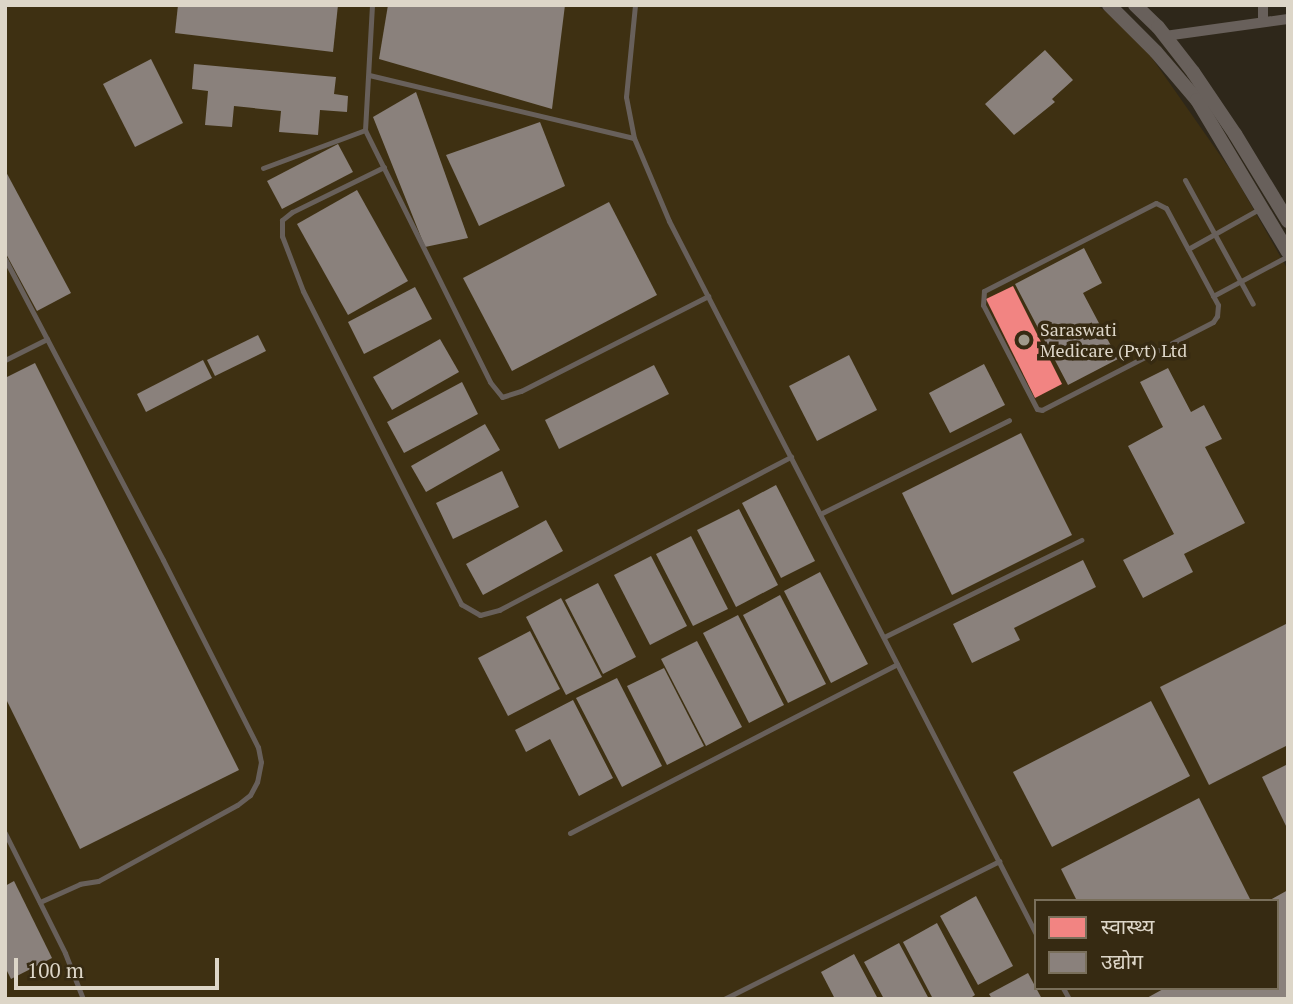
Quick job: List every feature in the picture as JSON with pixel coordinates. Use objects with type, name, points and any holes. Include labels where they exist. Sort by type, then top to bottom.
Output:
[{"type":"street","points":[[1109,5],[1156,52],[1197,100],[1288,254]]},
{"type":"street","points":[[1135,5],[1165,36],[1235,134],[1288,221]]},
{"type":"street","points":[[1263,5],[1263,21]]},
{"type":"street","points":[[1165,36],[1288,19]]},
{"type":"lane","points":[[372,5],[365,130],[490,382],[502,397],[521,391],[708,296]]},
{"type":"lane","points":[[635,5],[626,97],[634,138],[669,220],[1034,930]]},
{"type":"lane","points":[[369,75],[634,138]]},
{"type":"lane","points":[[263,168],[365,130]]},
{"type":"lane","points":[[384,167],[292,212],[282,220],[282,236],[303,291],[461,604],[480,615],[499,610],[791,457]]},
{"type":"lane","points":[[1185,180],[1253,304]]},
{"type":"lane","points":[[1156,203],[1166,208],[1188,249],[1218,305],[1213,321],[1042,410],[1032,404],[983,305],[984,291],[1156,203]]},
{"type":"lane","points":[[1188,249],[1261,208]]},
{"type":"lane","points":[[1213,296],[1288,254]]},
{"type":"lane","points":[[5,259],[258,747],[261,762],[257,782],[250,795],[237,805],[106,876],[40,902]]},
{"type":"lane","points":[[5,360],[47,339]]},
{"type":"lane","points":[[820,514],[1009,420]]},
{"type":"lane","points":[[884,638],[1081,540]]},
{"type":"lane","points":[[570,833],[897,664]]},
{"type":"lane","points":[[5,833],[40,902],[83,999]]},
{"type":"lane","points":[[724,999],[999,862]]},
{"type":"shaded area","points":[[5,5],[1096,5],[1131,28],[1234,175],[1288,270],[1288,999],[5,999]]},
{"type":"building: स्वास्थ्य","points":[[1013,286],[1062,384],[1035,398],[986,299]]},
{"type":"building: उद्योग","points":[[178,5],[338,5],[333,52],[175,33]]},
{"type":"building: उद्योग","points":[[388,5],[565,5],[552,109],[379,59]]},
{"type":"building: उद्योग","points":[[1045,50],[1073,80],[1052,99],[1055,102],[1014,135],[985,104]]},
{"type":"building: उद्योग","points":[[151,59],[183,123],[135,147],[103,84]]},
{"type":"building: उद्योग","points":[[194,64],[336,77],[334,94],[348,96],[347,112],[320,110],[318,135],[279,132],[281,111],[234,106],[232,127],[205,125],[208,91],[192,89]]},
{"type":"building: उद्योग","points":[[416,92],[468,238],[425,247],[373,117]]},
{"type":"building: उद्योग","points":[[540,122],[565,186],[479,226],[446,155]]},
{"type":"building: उद्योग","points":[[338,144],[353,172],[282,209],[267,181]]},
{"type":"building: उद्योग","points":[[5,170],[71,293],[37,311],[5,252]]},
{"type":"building: उद्योग","points":[[357,190],[408,281],[348,315],[297,224]]},
{"type":"building: उद्योग","points":[[609,202],[657,295],[512,371],[463,278]]},
{"type":"building: उद्योग","points":[[1084,248],[1102,283],[1083,293],[1118,359],[1068,385],[1015,284]]},
{"type":"building: उद्योग","points":[[415,287],[432,319],[364,354],[348,322]]},
{"type":"building: उद्योग","points":[[258,335],[266,351],[215,376],[207,360]]},
{"type":"building: उद्योग","points":[[440,339],[459,372],[392,410],[373,377]]},
{"type":"building: उद्योग","points":[[849,355],[877,410],[817,441],[789,386]]},
{"type":"building: उद्योग","points":[[203,360],[212,378],[146,412],[137,394]]},
{"type":"building: उद्योग","points":[[35,363],[239,770],[80,849],[5,697],[5,378]]},
{"type":"building: उद्योग","points":[[984,364],[1005,405],[950,433],[929,393]]},
{"type":"building: उद्योग","points":[[654,365],[669,394],[559,449],[545,420]]},
{"type":"building: उद्योग","points":[[1168,368],[1191,412],[1204,405],[1222,439],[1205,447],[1245,523],[1184,554],[1193,572],[1143,598],[1123,560],[1174,534],[1128,446],[1163,427],[1140,382]]},
{"type":"building: उद्योग","points":[[462,382],[478,414],[404,453],[387,422]]},
{"type":"building: उद्योग","points":[[485,424],[500,450],[426,492],[411,466]]},
{"type":"building: उद्योग","points":[[1021,433],[1072,535],[952,595],[902,493]]},
{"type":"building: उद्योग","points":[[502,471],[519,507],[453,539],[436,503]]},
{"type":"building: उद्योग","points":[[776,485],[815,561],[781,578],[742,503]]},
{"type":"building: उद्योग","points":[[739,509],[778,585],[736,607],[697,530]]},
{"type":"building: उद्योग","points":[[546,520],[563,551],[483,595],[466,564]]},
{"type":"building: उद्योग","points":[[691,536],[728,609],[693,626],[656,554]]},
{"type":"building: उद्योग","points":[[651,556],[687,626],[650,645],[614,575]]},
{"type":"building: उद्योग","points":[[1083,560],[1096,587],[1014,628],[1020,640],[972,663],[953,624]]},
{"type":"building: उद्योग","points":[[820,572],[868,664],[831,683],[784,591]]},
{"type":"building: उद्योग","points":[[598,583],[636,657],[603,674],[565,600]]},
{"type":"building: उद्योग","points":[[780,595],[826,684],[788,703],[743,615]]},
{"type":"building: उद्योग","points":[[561,598],[602,677],[566,695],[526,617]]},
{"type":"building: उद्योग","points":[[738,615],[784,705],[749,723],[703,633]]},
{"type":"building: उद्योग","points":[[1288,623],[1288,745],[1209,785],[1160,687]]},
{"type":"building: उद्योग","points":[[530,631],[560,689],[508,716],[478,658]]},
{"type":"building: उद्योग","points":[[697,641],[742,727],[706,746],[661,659]]},
{"type":"building: उद्योग","points":[[664,668],[704,746],[667,765],[627,686]]},
{"type":"building: उद्योग","points":[[617,678],[662,766],[622,787],[576,698]]},
{"type":"building: उद्योग","points":[[573,700],[613,778],[579,796],[550,739],[526,752],[515,730]]},
{"type":"building: उद्योग","points":[[1151,701],[1190,776],[1052,847],[1013,772]]},
{"type":"building: उद्योग","points":[[1288,764],[1288,830],[1262,777]]},
{"type":"building: उद्योग","points":[[1199,798],[1250,899],[1076,899],[1061,869]]},
{"type":"building: उद्योग","points":[[14,881],[52,958],[11,979],[5,967],[5,886]]},
{"type":"building: उद्योग","points":[[1288,890],[1288,999],[1145,999],[1161,990],[1279,990],[1279,899],[1272,899]]},
{"type":"building: उद्योग","points":[[976,896],[1013,966],[978,985],[940,916]]},
{"type":"building: उद्योग","points":[[937,923],[975,995],[969,999],[933,999],[903,942]]},
{"type":"building: उद्योग","points":[[899,943],[929,999],[884,999],[864,962]]},
{"type":"building: उद्योग","points":[[854,954],[878,999],[835,999],[821,972]]},
{"type":"building: उद्योग","points":[[1028,973],[1034,990],[1037,990],[1042,999],[992,999],[989,994]]},
{"type":"place","name":"Saraswati Medicare (Pvt) Ltd","points":[[1024,340]]}]
